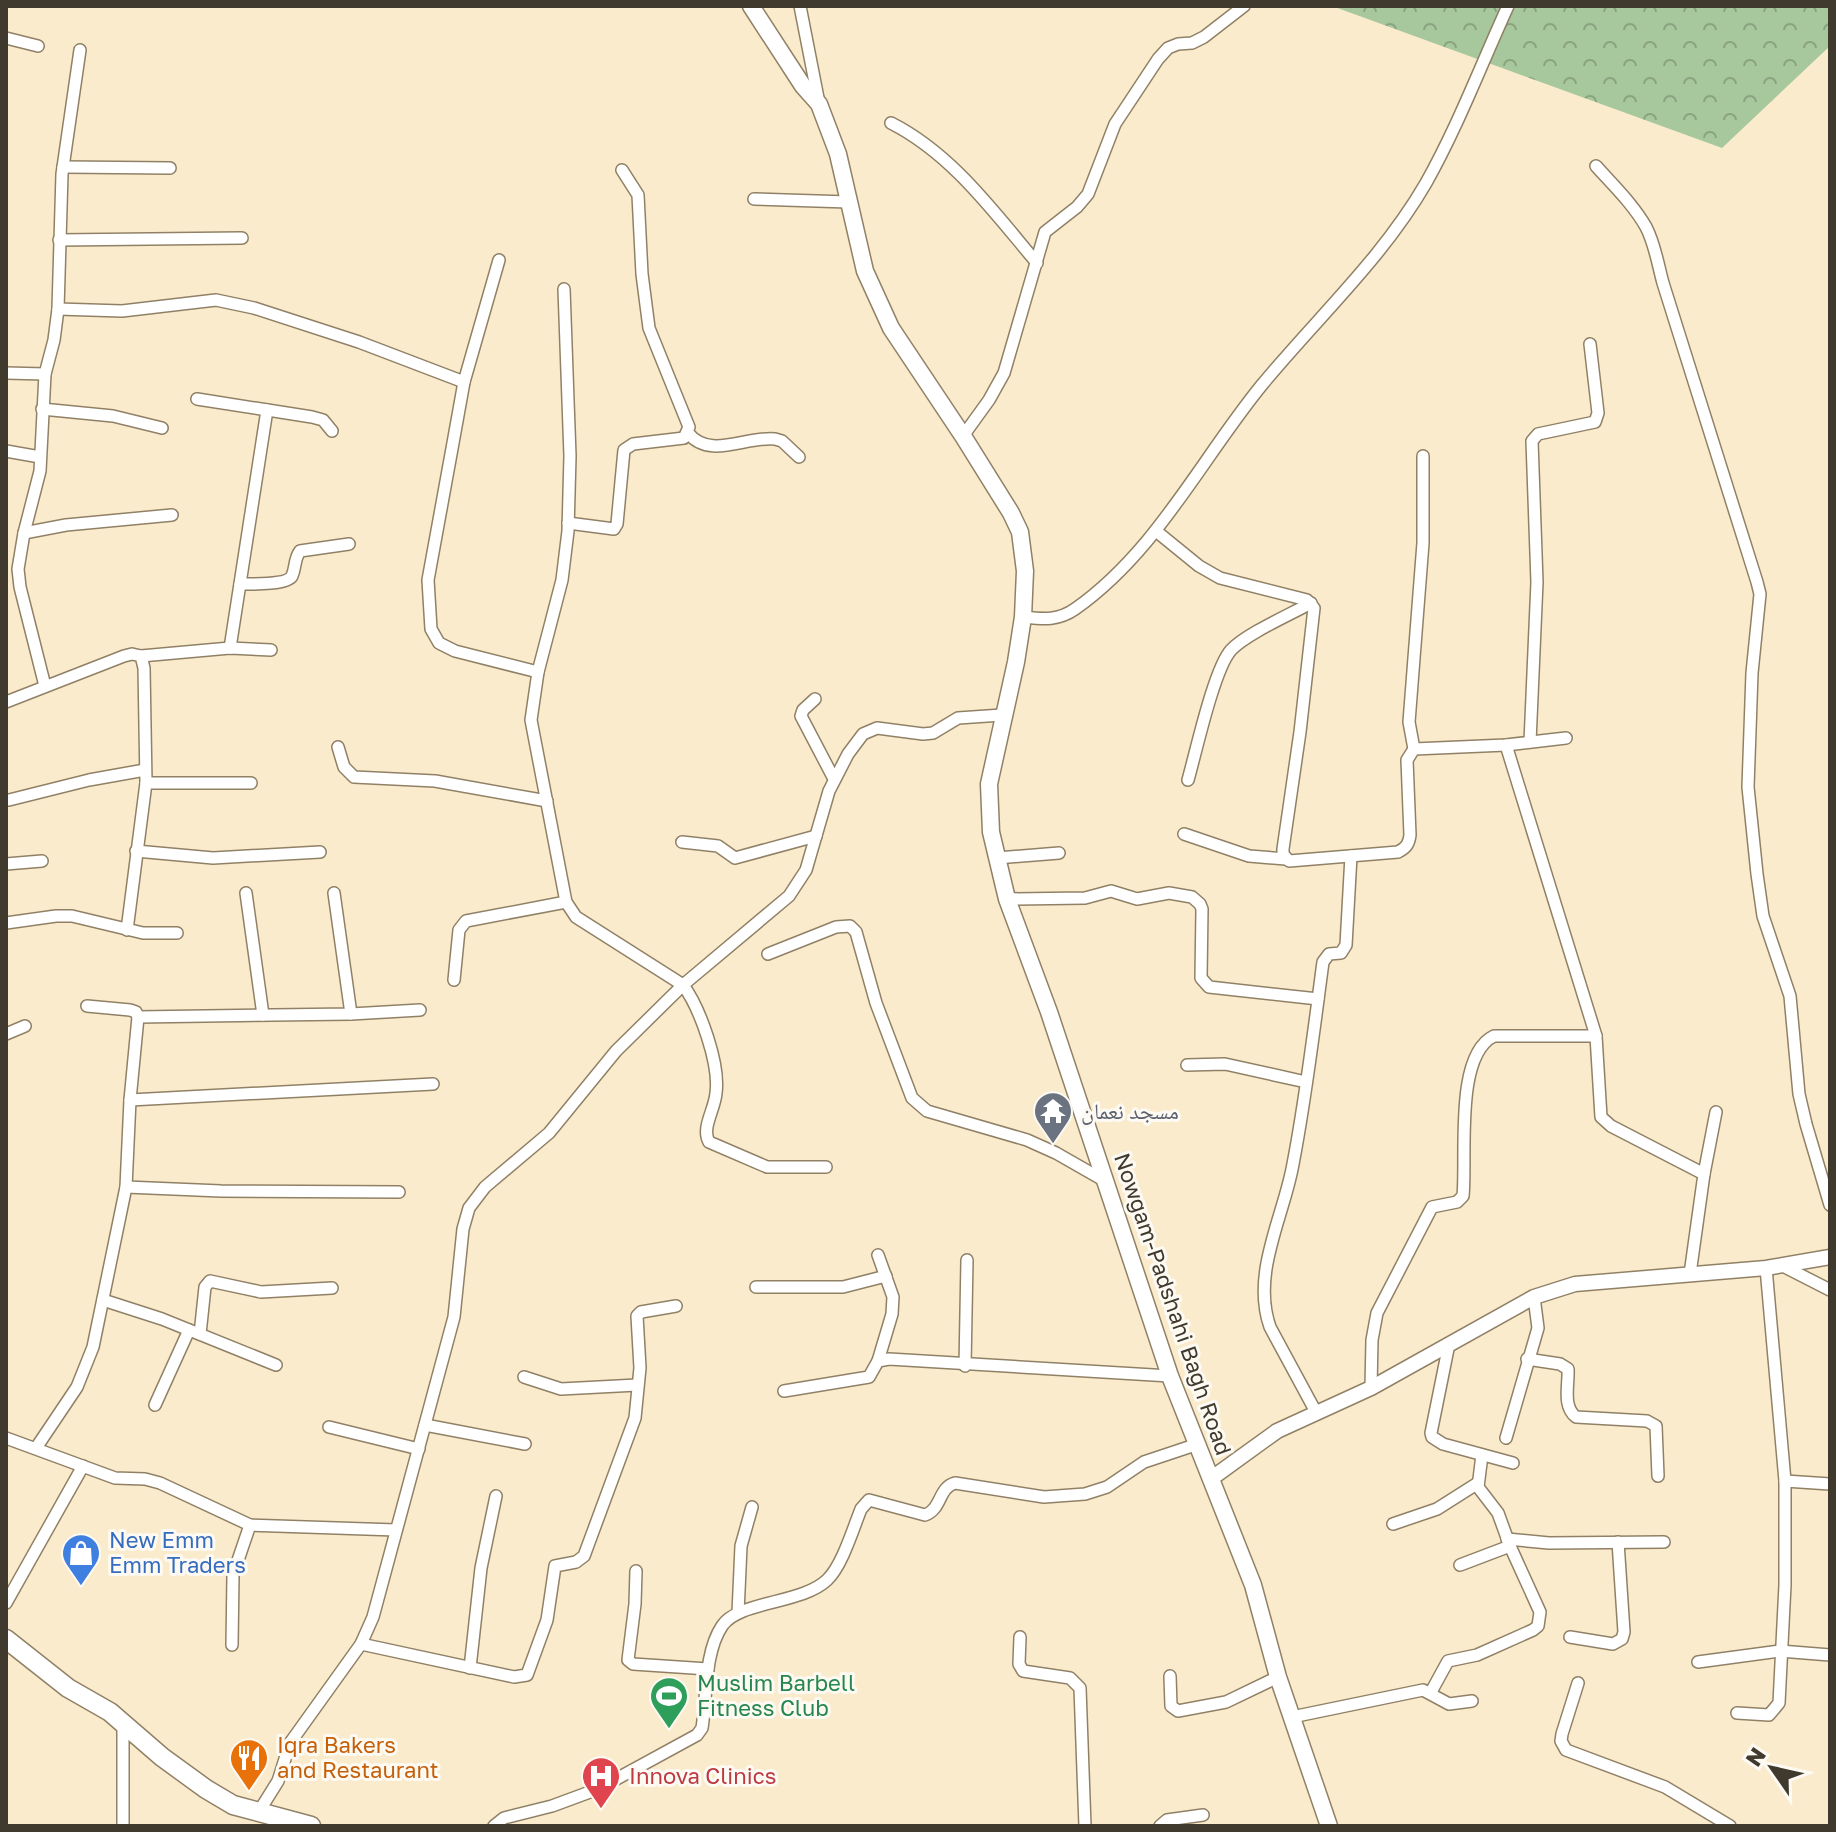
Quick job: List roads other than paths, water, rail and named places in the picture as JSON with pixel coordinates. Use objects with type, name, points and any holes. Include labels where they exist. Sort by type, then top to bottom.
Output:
[{"type":"main road","name":"Nowgam-Padshahi Bagh Road","points":[[751,6],[803,86],[819,104],[838,154],[865,271],[891,328],[963,436],[1020,532],[1025,571],[1023,617],[989,784],[991,832],[997,858],[1007,899],[1049,1012],[1170,1376],[1253,1585],[1278,1677],[1329,1826]]},
{"type":"main road","points":[[6,1639],[68,1688],[123,1723],[206,1789],[233,1805],[311,1826]]},
{"type":"street","points":[[800,6],[819,104]]},
{"type":"street","points":[[963,436],[1004,373],[1042,239],[1050,226],[1077,207],[1088,194],[1115,124],[1168,48],[1204,37],[1244,6]]},
{"type":"street","points":[[1023,617],[1049,620],[1068,613],[1113,578],[1156,531],[1261,386],[1386,243],[1425,184],[1458,120],[1508,6]]},
{"type":"street","points":[[6,38],[38,46]]},
{"type":"street","points":[[45,686],[20,587],[19,556],[36,490],[45,374],[58,309],[63,167],[80,50]]},
{"type":"street","points":[[891,123],[912,133],[954,168],[1037,263]]},
{"type":"street","points":[[1596,166],[1646,226],[1653,243],[1760,594],[1752,673],[1748,787],[1757,874],[1763,916],[1790,996],[1799,1094],[1830,1205]]},
{"type":"street","points":[[63,167],[170,168]]},
{"type":"street","points":[[568,523],[614,529],[624,450],[633,444],[684,438],[688,433],[688,421],[649,328],[642,274],[638,195],[622,170]]},
{"type":"street","points":[[754,199],[848,202]]},
{"type":"street","points":[[59,240],[242,238]]},
{"type":"street","points":[[499,260],[464,382],[428,580],[431,629],[439,643],[455,651],[538,672]]},
{"type":"street","points":[[564,289],[570,456],[568,523],[562,580],[538,672],[531,720],[566,902],[582,921],[683,985],[699,1011],[714,1069],[716,1095],[706,1133],[709,1142],[767,1167],[826,1167]]},
{"type":"street","points":[[58,309],[122,311],[216,300],[254,308],[359,342],[464,382]]},
{"type":"street","points":[[1530,742],[1537,582],[1532,441],[1538,434],[1595,422],[1598,413],[1590,344]]},
{"type":"street","points":[[6,373],[45,374]]},
{"type":"street","points":[[197,399],[319,419],[332,431]]},
{"type":"street","points":[[42,409],[113,416],[162,428]]},
{"type":"street","points":[[230,648],[267,410]]},
{"type":"street","points":[[688,433],[706,447],[775,439],[782,441],[799,457]]},
{"type":"street","points":[[6,451],[40,457]]},
{"type":"street","points":[[1184,834],[1249,856],[1293,862],[1398,852],[1409,843],[1407,760],[1414,749],[1409,728],[1423,543],[1423,456]]},
{"type":"street","points":[[24,533],[66,525],[172,515]]},
{"type":"street","points":[[1156,531],[1199,566],[1220,578],[1311,603]]},
{"type":"street","points":[[240,584],[285,582],[292,576],[300,551],[349,544]]},
{"type":"street","points":[[1188,780],[1227,655],[1237,645],[1311,603]]},
{"type":"street","points":[[1286,859],[1283,849],[1315,616],[1311,603]]},
{"type":"street","points":[[6,702],[132,654],[141,656],[230,648],[271,650]]},
{"type":"street","points":[[127,930],[146,783],[144,668],[141,656]]},
{"type":"street","points":[[815,699],[801,716],[834,779]]},
{"type":"street","points":[[258,1813],[278,1781],[290,1743],[361,1644],[378,1604],[454,1317],[463,1229],[469,1208],[485,1187],[549,1133],[616,1051],[683,985],[789,896],[806,870],[834,779],[856,742],[869,730],[877,728],[933,733],[958,718],[1002,715]]},
{"type":"street","points":[[1414,749],[1506,745],[1566,738]]},
{"type":"street","points":[[1506,745],[1596,1036],[1601,1117],[1611,1126],[1704,1174]]},
{"type":"street","points":[[338,747],[344,767],[354,777],[435,781],[547,801]]},
{"type":"street","points":[[9,800],[145,770]]},
{"type":"street","points":[[146,783],[251,783]]},
{"type":"street","points":[[682,842],[718,846],[735,858],[816,836]]},
{"type":"street","points":[[136,851],[213,858],[320,852]]},
{"type":"street","points":[[997,858],[1059,853]]},
{"type":"street","points":[[1317,1414],[1270,1327],[1265,1301],[1272,1239],[1289,1184],[1323,962],[1329,954],[1341,953],[1346,945],[1351,856]]},
{"type":"street","points":[[6,864],[42,861]]},
{"type":"street","points":[[1007,899],[1085,898],[1111,891],[1137,899],[1163,892],[1192,897],[1202,909],[1201,978],[1204,983],[1215,989],[1318,999]]},
{"type":"street","points":[[246,893],[263,1015]]},
{"type":"street","points":[[334,893],[351,1014]]},
{"type":"street","points":[[454,980],[459,930],[466,921],[566,902]]},
{"type":"street","points":[[6,923],[72,916],[143,933],[177,933]]},
{"type":"street","points":[[768,954],[836,927],[850,926],[856,932],[876,1003],[912,1098],[918,1105],[927,1111],[1035,1144],[1107,1182]]},
{"type":"street","points":[[36,1448],[83,1376],[93,1347],[126,1187],[138,1017],[136,1012],[130,1010],[87,1006]]},
{"type":"street","points":[[138,1017],[420,1010]]},
{"type":"street","points":[[6,1034],[25,1026]]},
{"type":"street","points":[[1371,1388],[1373,1327],[1383,1298],[1432,1207],[1457,1202],[1463,1196],[1467,1082],[1481,1047],[1494,1036],[1596,1036]]},
{"type":"street","points":[[1187,1065],[1234,1065],[1306,1082]]},
{"type":"street","points":[[130,1100],[433,1084]]},
{"type":"street","points":[[1690,1274],[1716,1112]]},
{"type":"street","points":[[126,1187],[399,1192]]},
{"type":"street","points":[[784,1391],[869,1377],[878,1361],[893,1307],[891,1288],[878,1255]]},
{"type":"street","points":[[1212,1478],[1263,1439],[1371,1388],[1534,1297],[1575,1284],[1766,1268],[1830,1257]]},
{"type":"street","points":[[965,1366],[967,1260]]},
{"type":"street","points":[[1783,1266],[1830,1290]]},
{"type":"street","points":[[1737,1713],[1769,1715],[1779,1703],[1785,1585],[1785,1481],[1766,1268]]},
{"type":"street","points":[[756,1287],[843,1287],[886,1276]]},
{"type":"street","points":[[155,1405],[195,1332],[205,1287],[210,1281],[261,1292],[332,1288]]},
{"type":"street","points":[[1506,1438],[1538,1323],[1534,1297]]},
{"type":"street","points":[[103,1300],[195,1332],[276,1365]]},
{"type":"street","points":[[361,1644],[514,1677],[527,1675],[547,1620],[555,1566],[580,1560],[588,1549],[632,1430],[640,1368],[637,1316],[641,1312],[676,1306]]},
{"type":"street","points":[[1449,1344],[1432,1437],[1443,1444],[1513,1463]]},
{"type":"street","points":[[878,1361],[889,1359],[1170,1376]]},
{"type":"street","points":[[1527,1359],[1560,1364],[1568,1369],[1567,1406],[1576,1417],[1647,1421],[1656,1426],[1658,1476]]},
{"type":"street","points":[[524,1377],[561,1389],[637,1385]]},
{"type":"street","points":[[425,1425],[525,1444]]},
{"type":"street","points":[[329,1427],[419,1449]]},
{"type":"street","points":[[6,1438],[115,1478],[160,1483],[250,1525],[396,1530]]},
{"type":"street","points":[[494,1826],[504,1818],[552,1806],[598,1789],[689,1742],[702,1728],[708,1669],[722,1626],[738,1613],[785,1600],[823,1584],[833,1573],[861,1509],[869,1500],[925,1515],[934,1511],[947,1487],[955,1483],[1044,1497],[1085,1494],[1107,1487],[1144,1462],[1198,1444]]},
{"type":"street","points":[[1431,1692],[1448,1661],[1477,1655],[1538,1626],[1540,1612],[1508,1543],[1498,1513],[1480,1491],[1478,1483],[1482,1455]]},
{"type":"street","points":[[6,1603],[83,1466]]},
{"type":"street","points":[[1785,1481],[1830,1484]]},
{"type":"street","points":[[1393,1524],[1437,1509],[1478,1483]]},
{"type":"street","points":[[470,1668],[481,1568],[496,1496]]},
{"type":"street","points":[[738,1613],[741,1546],[752,1507]]},
{"type":"street","points":[[232,1645],[233,1575],[250,1525]]},
{"type":"street","points":[[1570,1637],[1613,1644],[1622,1639],[1618,1542]]},
{"type":"street","points":[[1460,1565],[1508,1543],[1664,1542]]},
{"type":"street","points":[[636,1571],[628,1660],[633,1664],[708,1669]]},
{"type":"street","points":[[1020,1637],[1019,1664],[1023,1671],[1070,1678],[1080,1688],[1085,1826]]},
{"type":"street","points":[[1698,1662],[1780,1651],[1830,1655]]},
{"type":"street","points":[[1170,1676],[1171,1706],[1178,1711],[1226,1702],[1278,1677]]},
{"type":"street","points":[[1578,1683],[1562,1734],[1561,1741],[1566,1750],[1665,1787],[1730,1826]]},
{"type":"street","points":[[1292,1717],[1416,1691],[1431,1692],[1449,1704],[1472,1701]]},
{"type":"street","points":[[123,1723],[123,1826]]},
{"type":"street","points":[[1160,1826],[1167,1820],[1203,1815]]},
{"type":"place","name":"مسجد نعمان","points":[[1053,1145]]},
{"type":"place","name":"New Emm Emm Traders","points":[[81,1587]]},
{"type":"place","name":"Muslim Barbell Fitness Club","points":[[669,1730]]},
{"type":"place","name":"Iqra Bakers and Restaurant","points":[[249,1792]]},
{"type":"place","name":"Innova Clinics","points":[[601,1810]]}]
